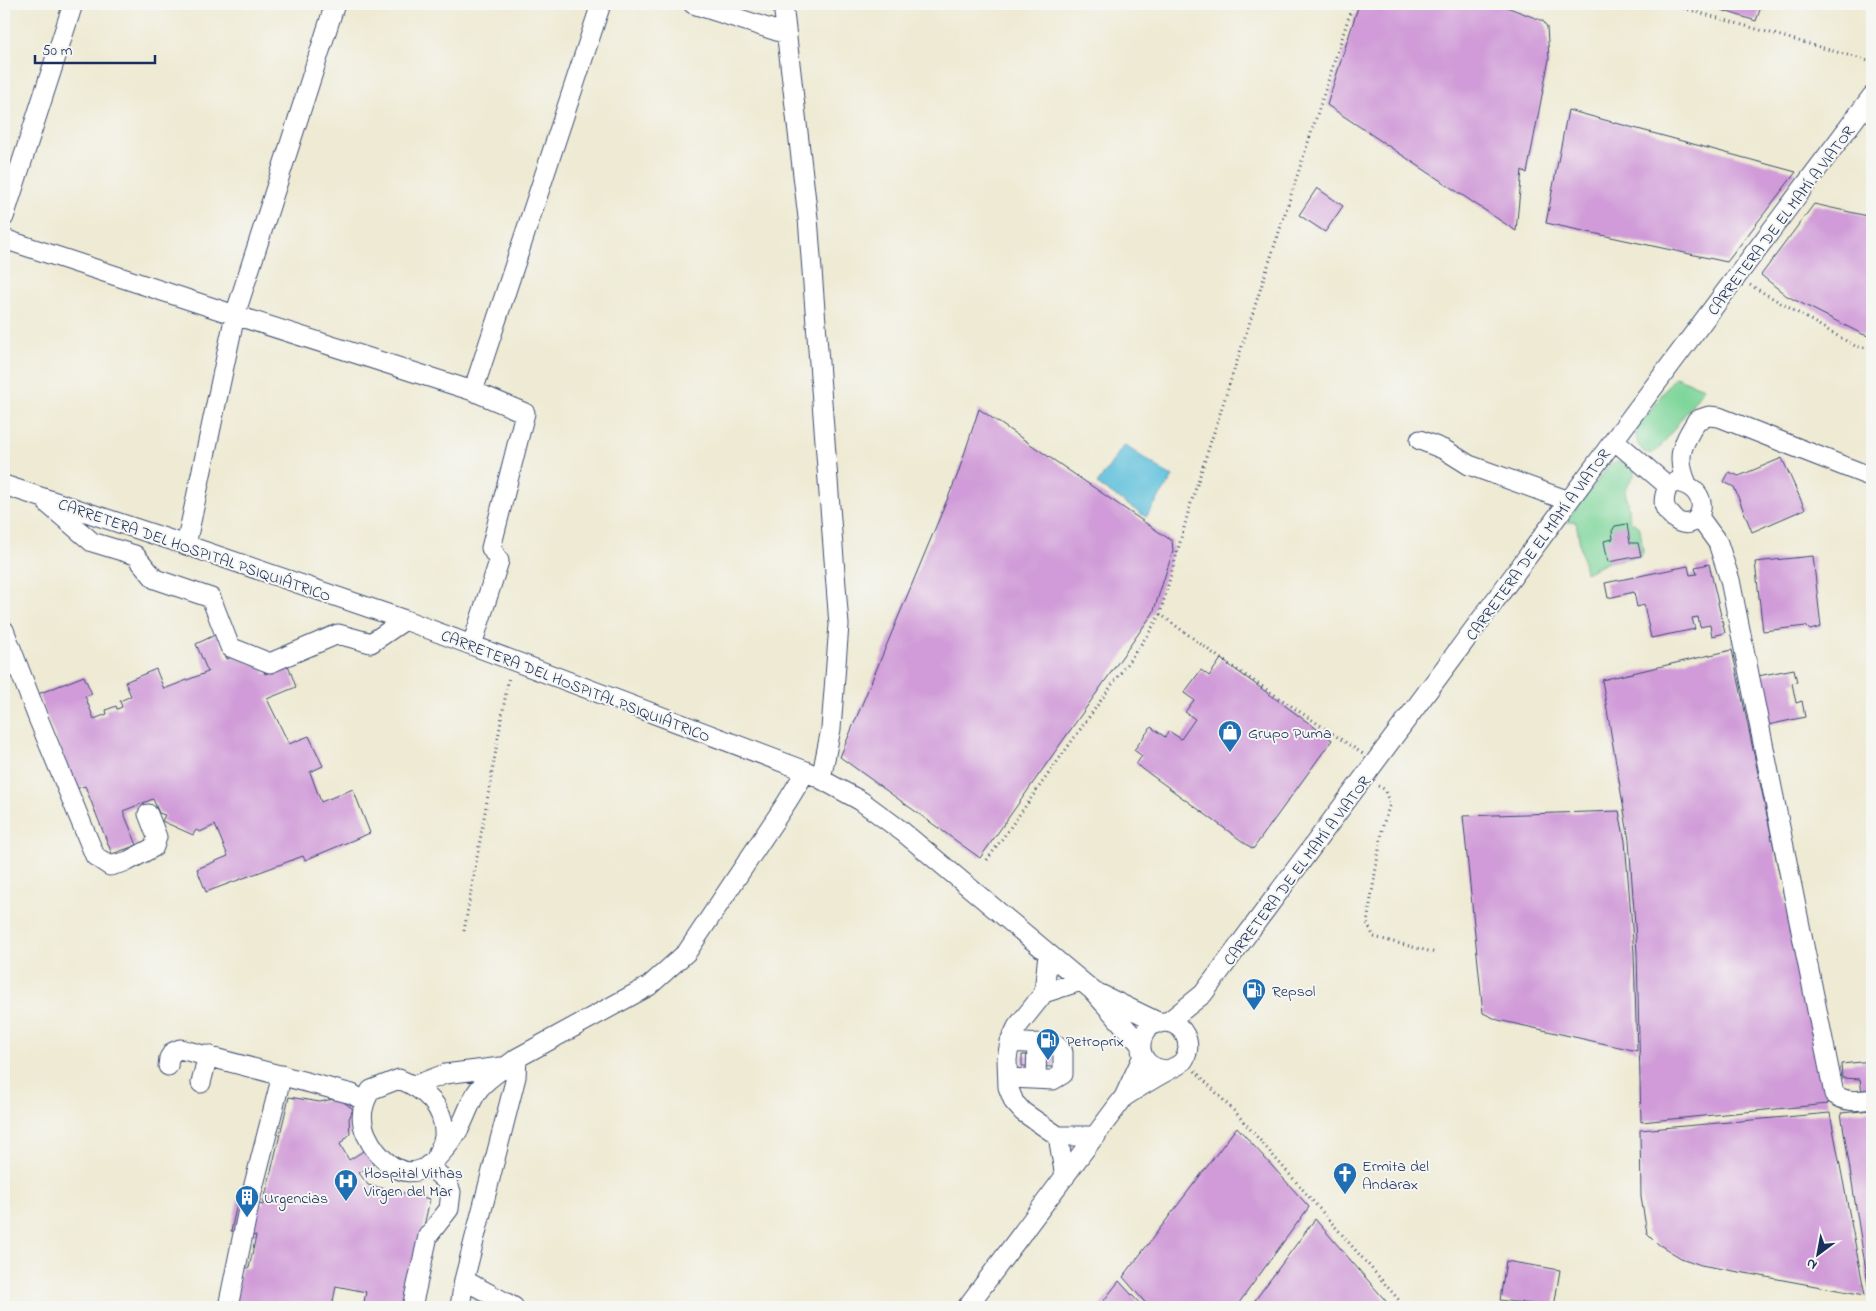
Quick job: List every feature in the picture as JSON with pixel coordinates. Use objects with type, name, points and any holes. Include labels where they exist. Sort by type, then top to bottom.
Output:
[{"type":"street","points":[[4,217],[73,4]]},
{"type":"street","points":[[186,545],[235,315],[335,4]]},
{"type":"street","points":[[473,391],[600,4]]},
{"type":"street","points":[[693,4],[786,34]]},
{"type":"street","points":[[432,1161],[444,1138],[442,1120],[435,1102],[416,1086],[399,1078],[371,1090],[364,1102],[362,1113],[363,1127],[369,1141],[382,1159],[399,1170],[416,1171],[432,1161],[455,1137],[477,1091],[488,1078],[512,1062],[648,986],[686,952],[787,802],[813,775],[831,729],[839,625],[808,218],[783,4]]},
{"type":"street","name":"CARRETERA DE EL MAMÍ A VIATOR","points":[[1204,994],[1614,440],[1872,96]]},
{"type":"street","points":[[4,239],[473,391],[526,413],[491,548],[498,561],[472,645]]},
{"type":"street","points":[[1687,484],[1676,482],[1668,486],[1663,498],[1666,511],[1680,522],[1690,523],[1699,517],[1702,506],[1698,494],[1687,484],[1680,469],[1681,451],[1697,420],[1709,416],[1719,417],[1869,476]]},
{"type":"street","points":[[1420,440],[1445,450],[1468,466],[1569,501]]},
{"type":"street","points":[[1614,440],[1668,486]]},
{"type":"street","name":"CARRETERA DEL HOSPITAL PSIQUIÁTRICO","points":[[4,485],[405,620],[813,775],[861,801],[903,832],[1087,985]]},
{"type":"street","points":[[41,498],[92,542],[134,555],[155,579],[211,598],[230,647],[270,663],[338,634],[371,643],[405,620]]},
{"type":"street","points":[[1699,517],[1718,543],[1730,580],[1834,1094],[1841,1100],[1852,1102],[1872,1100]]},
{"type":"street","points":[[4,630],[95,856],[110,866],[128,860],[154,846],[157,837],[148,814]]},
{"type":"street","points":[[1048,953],[1044,993],[1017,1027],[1010,1042],[1007,1059],[1008,1087],[1014,1102],[1023,1112],[1058,1136],[1096,1136]]},
{"type":"street","points":[[1044,993],[1087,985],[1182,1030],[1186,1036],[1188,1049],[1176,1065],[1124,1097]]},
{"type":"street","points":[[1087,985],[1153,1067],[1176,1065]]},
{"type":"street","points":[[967,1307],[1124,1097],[1141,1050],[1145,1032],[1152,1026],[1164,1022],[1204,994]]},
{"type":"street","points":[[1186,1036],[1204,994]]},
{"type":"street","points":[[1008,1078],[1053,1080],[1063,1074],[1063,1052],[1056,1045],[1010,1042]]},
{"type":"street","points":[[1036,1079],[1037,1044]]},
{"type":"street","points":[[168,1066],[173,1052],[180,1049],[352,1094],[364,1102]]},
{"type":"street","points":[[201,1083],[208,1055]]},
{"type":"street","points":[[416,1086],[445,1074],[512,1062]]},
{"type":"street","points":[[460,1307],[464,1280],[516,1077],[512,1062]]},
{"type":"street","points":[[230,1307],[228,1302],[250,1200],[282,1075]]},
{"type":"street","points":[[1058,1136],[1066,1177]]},
{"type":"street","points":[[412,1307],[428,1236],[449,1209],[451,1192],[432,1161]]},
{"type":"street","points":[[464,1280],[514,1307]]},
{"type":"path","points":[[987,860],[1149,633],[1160,614],[1190,506],[1353,4]]},
{"type":"path","points":[[1669,4],[1872,62]]},
{"type":"path","points":[[1737,278],[1855,346],[1872,349]]},
{"type":"path","points":[[1160,614],[1370,770],[1384,790],[1390,804],[1383,826],[1366,923],[1374,937],[1436,953]]},
{"type":"path","points":[[464,931],[512,661]]},
{"type":"path","points":[[1176,1065],[1237,1114],[1405,1307]]},
{"type":"green space","points":[[1675,377],[1704,388],[1659,449],[1651,454],[1644,452],[1638,445],[1635,431]]},
{"type":"green space","points":[[1625,462],[1634,470],[1634,476],[1625,489],[1630,520],[1640,528],[1643,551],[1641,556],[1608,562],[1585,573],[1576,522],[1566,522],[1609,465]]},
{"type":"water","points":[[1124,445],[1173,477],[1146,517],[1097,484]]},
{"type":"building","points":[[1359,4],[1499,4],[1543,21],[1547,27],[1549,59],[1527,173],[1522,170],[1516,231],[1327,105]]},
{"type":"building","points":[[1703,4],[1762,4],[1756,21]]},
{"type":"building","points":[[1568,110],[1796,172],[1727,262],[1546,223]]},
{"type":"building","points":[[1317,188],[1343,206],[1325,232],[1299,215]]},
{"type":"building","points":[[1814,204],[1872,217],[1872,337],[1862,334],[1787,296],[1761,275]]},
{"type":"building","points":[[979,409],[1172,541],[1173,551],[1153,613],[980,858],[840,757],[957,476]]},
{"type":"building","points":[[1782,458],[1805,509],[1752,532],[1734,487],[1724,482],[1729,472],[1739,476]]},
{"type":"building","points":[[1627,524],[1630,543],[1638,543],[1641,556],[1608,562],[1604,541],[1613,539],[1612,531],[1615,526]]},
{"type":"building","points":[[1813,556],[1821,627],[1810,630],[1806,626],[1763,631],[1755,562]]},
{"type":"building","points":[[1709,564],[1725,633],[1712,636],[1710,625],[1700,627],[1698,617],[1692,618],[1695,629],[1651,638],[1644,605],[1637,607],[1634,592],[1608,598],[1605,583],[1688,566],[1690,575],[1697,574],[1695,567]]},
{"type":"building","points":[[217,634],[227,659],[234,656],[263,668],[265,674],[288,665],[296,687],[267,699],[289,744],[309,736],[323,766],[310,772],[321,802],[353,789],[370,833],[305,860],[303,856],[206,892],[197,869],[228,856],[215,825],[200,832],[196,830],[193,835],[162,821],[165,815],[159,813],[153,799],[123,811],[137,845],[112,854],[85,786],[76,789],[38,694],[84,676],[92,694],[85,696],[94,719],[107,714],[106,710],[116,706],[117,709],[122,707],[120,701],[131,696],[125,682],[156,669],[164,689],[208,672],[196,644]]},
{"type":"building","points":[[1732,650],[1828,1104],[1641,1122],[1637,953],[1629,840],[1602,680]]},
{"type":"building","name":"Grupo Puma","points":[[1221,659],[1332,740],[1253,849],[1136,764],[1142,756],[1134,750],[1151,727],[1165,737],[1169,731],[1181,739],[1195,719],[1185,712],[1194,700],[1184,693],[1201,670],[1209,676]]},
{"type":"building","points":[[1794,669],[1797,682],[1792,683],[1796,703],[1802,701],[1805,717],[1768,725],[1758,676]]},
{"type":"building","points":[[1619,811],[1625,841],[1634,953],[1637,1051],[1498,1020],[1483,1013],[1463,816]]},
{"type":"building","points":[[1022,1055],[1055,1055],[1054,1067],[1022,1066]]},
{"type":"building","points":[[1872,1061],[1872,1092],[1862,1093],[1860,1079],[1842,1078],[1841,1064]]},
{"type":"building","name":"Hospital Vithas Virgen del Mar","points":[[289,1097],[320,1102],[338,1098],[353,1109],[349,1119],[350,1134],[340,1144],[349,1160],[365,1150],[374,1164],[359,1173],[368,1185],[430,1199],[406,1307],[363,1307],[366,1292],[336,1286],[332,1307],[241,1307],[233,1305],[242,1267],[249,1268],[256,1236],[231,1231],[238,1199],[263,1205]]},
{"type":"building","points":[[1872,1110],[1872,1296],[1870,1296],[1841,1113]]},
{"type":"building","points":[[1830,1113],[1865,1295],[1701,1265],[1681,1258],[1658,1244],[1647,1233],[1641,1197],[1640,1130]]},
{"type":"building","points":[[1237,1127],[1309,1207],[1236,1307],[1149,1307],[1123,1277]]},
{"type":"building","points":[[1315,1219],[1391,1307],[1250,1307]]},
{"type":"building","points":[[1506,1261],[1560,1270],[1554,1307],[1500,1300]]},
{"type":"building","points":[[1119,1281],[1143,1307],[1099,1307]]},
{"type":"place","name":"Grupo Puma","points":[[1230,753]]},
{"type":"place","name":"Repsol","points":[[1254,1011]]},
{"type":"place","name":"Petroprix","points":[[1048,1061]]},
{"type":"place","name":"Ermita del Andarax","points":[[1345,1195]]},
{"type":"place","name":"Hospital Vithas Virgen del Mar","points":[[346,1202]]},
{"type":"place","name":"Urgencias","points":[[247,1218]]}]
